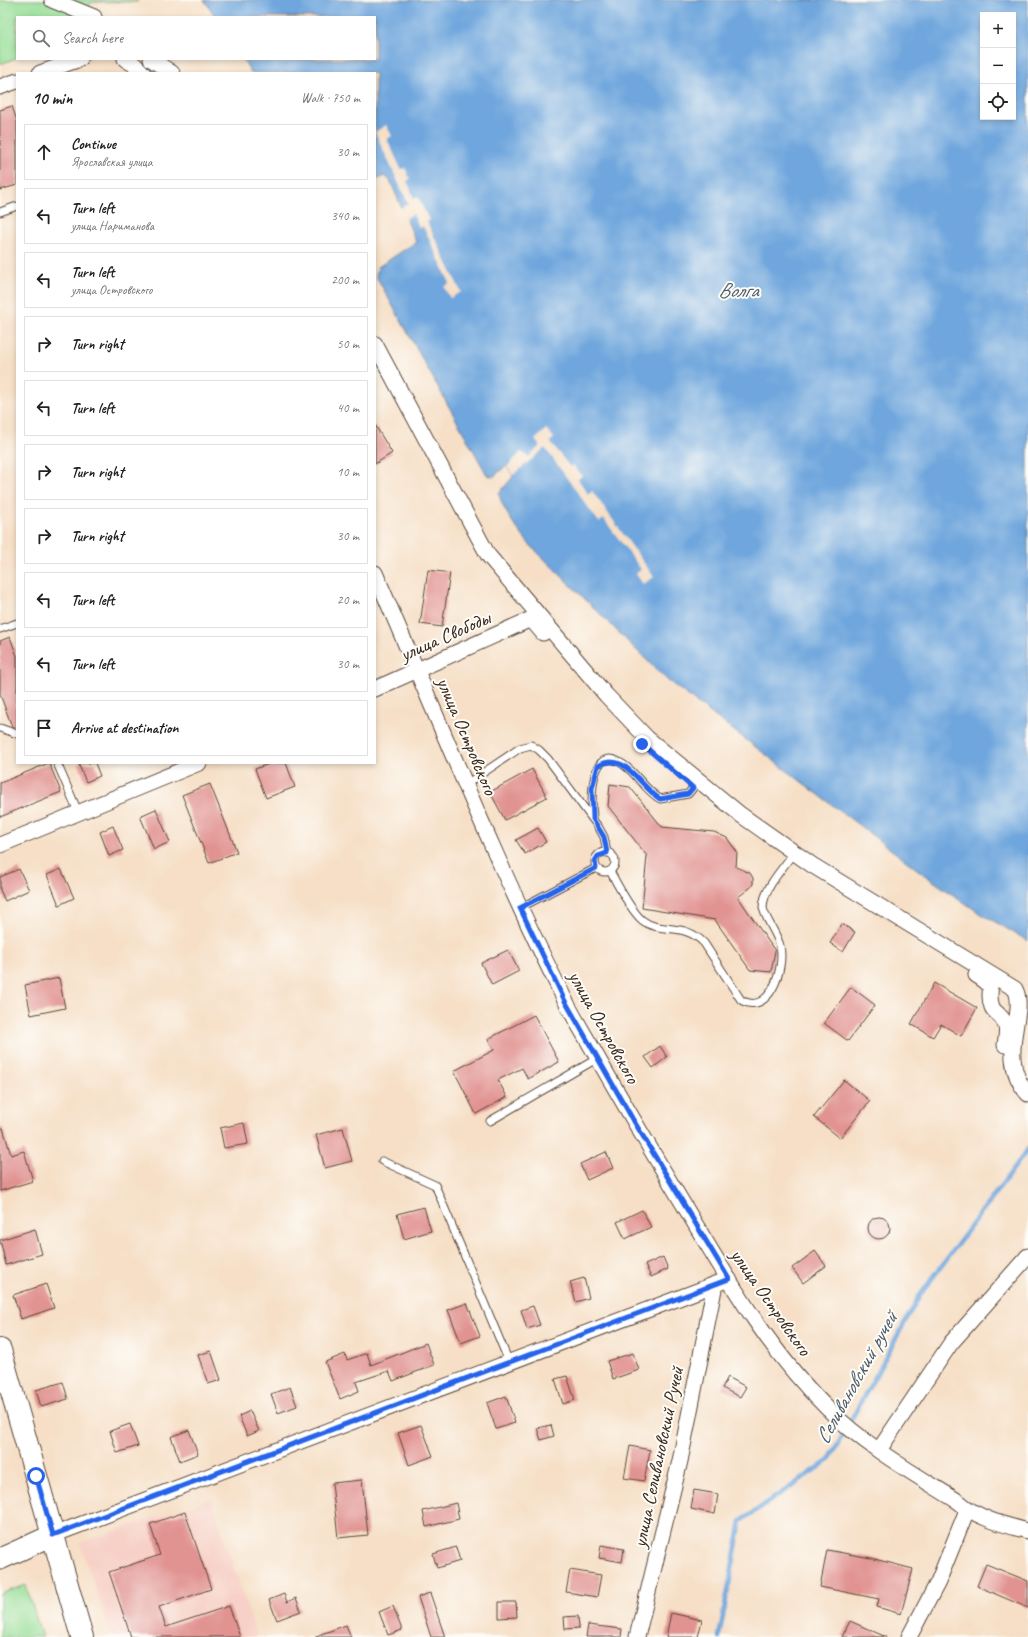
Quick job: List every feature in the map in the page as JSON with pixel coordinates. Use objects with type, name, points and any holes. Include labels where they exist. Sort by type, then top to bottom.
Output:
[{"type":"main road","points":[[0,1350],[82,1637]]},
{"type":"main road","points":[[0,1559],[53,1535]]},
{"type":"street","points":[[52,0],[92,16]]},
{"type":"street","points":[[43,72],[77,60]]},
{"type":"street","points":[[126,60],[135,65],[142,72]]},
{"type":"street","points":[[152,60],[170,72]]},
{"type":"street","points":[[0,87],[16,81]]},
{"type":"street","points":[[376,346],[488,555],[606,695],[647,738],[741,815],[812,865],[1015,989],[1020,999],[1014,1058],[1016,1075],[1021,1086],[1028,1094]]},
{"type":"street","name":"улица Островского","points":[[376,575],[465,785],[520,908],[565,1001],[722,1282],[778,1352],[803,1381],[847,1427],[879,1450],[959,1502],[967,1510],[1028,1530]]},
{"type":"street","name":"улица Свободы","points":[[376,689],[531,619],[600,702],[642,744],[693,788]]},
{"type":"street","points":[[0,845],[197,764]]},
{"type":"street","points":[[693,788],[747,830],[789,859],[990,984],[992,990],[992,1009],[1006,1021],[1007,1028],[1005,1049]]},
{"type":"street","points":[[879,1450],[951,1343],[1028,1256]]},
{"type":"street","points":[[53,1535],[722,1282]]},
{"type":"street","name":"улица Селивановский Ручей","points":[[637,1637],[722,1282]]},
{"type":"street","points":[[909,1637],[938,1582],[967,1510]]},
{"type":"lane","points":[[0,212],[16,206]]},
{"type":"lane","points":[[0,629],[16,623]]},
{"type":"lane","points":[[0,728],[16,734]]},
{"type":"lane","points":[[465,785],[520,748],[531,746],[539,750],[548,759],[593,819],[604,837],[607,853],[612,856],[615,861],[614,867],[610,871],[602,872],[596,868],[595,861],[598,856],[607,853]]},
{"type":"lane","points":[[593,819],[592,788],[594,776],[598,766],[607,760],[617,761],[629,769],[651,793],[660,799],[688,794],[693,788]]},
{"type":"lane","points":[[57,764],[78,814]]},
{"type":"lane","points":[[610,871],[642,919],[660,927],[687,930],[697,936],[704,943],[741,1000],[748,1004],[765,1000],[776,982],[781,948],[763,909],[765,896],[789,859]]},
{"type":"lane","points":[[520,908],[596,868]]},
{"type":"lane","points":[[490,1121],[598,1058]]},
{"type":"lane","points":[[382,1161],[435,1185],[510,1362]]},
{"type":"shaded area","points":[[211,1499],[257,1637],[112,1637],[80,1543]]},
{"type":"green space","points":[[0,0],[138,0],[137,2],[92,2],[83,16],[16,16],[16,58],[0,64]]},
{"type":"green space","points":[[26,1585],[42,1637],[0,1637],[0,1594]]},
{"type":"water","name":"Волга","points":[[204,0],[1028,0],[1028,941],[978,912],[926,876],[667,680],[530,545],[516,527],[503,506],[499,493],[513,475],[506,466],[493,477],[487,475],[376,276],[378,267],[416,242],[390,180],[384,176],[376,180],[376,72],[250,72],[244,60],[376,60],[376,16],[215,16]]},
{"type":"pier","points":[[386,125],[392,136],[387,139],[401,169],[405,168],[410,179],[407,181],[414,198],[418,197],[429,220],[427,222],[461,292],[450,298],[444,287],[450,283],[423,226],[419,228],[413,214],[405,219],[401,208],[408,203],[376,131]]},
{"type":"pier","points":[[546,429],[554,438],[550,442],[570,467],[573,465],[582,476],[578,479],[588,494],[592,491],[654,577],[643,584],[636,574],[641,569],[604,519],[599,522],[545,448],[513,475],[507,467],[521,452],[529,457],[540,446],[535,440]]},
{"type":"building","points":[[12,106],[16,118],[16,185],[0,190],[0,110]]},
{"type":"building","points":[[376,427],[392,453],[376,463]]},
{"type":"building","points":[[428,570],[450,573],[442,627],[420,624]]},
{"type":"building","points":[[10,637],[16,653],[16,729],[12,727],[0,694],[0,641]]},
{"type":"building","points":[[49,764],[61,792],[0,817],[0,783]]},
{"type":"building","points":[[78,764],[95,764],[100,776],[86,782]]},
{"type":"building","points":[[268,764],[286,764],[295,787],[266,798],[255,769]]},
{"type":"building","points":[[532,769],[547,797],[505,820],[490,792]]},
{"type":"building","points":[[210,784],[237,852],[209,863],[182,795]]},
{"type":"building","points":[[610,784],[630,787],[662,827],[714,832],[727,838],[737,852],[736,867],[750,873],[753,878],[753,884],[750,888],[738,897],[775,951],[771,972],[750,970],[715,920],[642,908],[647,856],[608,806]]},
{"type":"building","points":[[156,809],[170,842],[154,849],[140,816]]},
{"type":"building","points":[[113,826],[123,850],[109,856],[100,832]]},
{"type":"building","points":[[538,828],[546,842],[525,854],[516,840]]},
{"type":"building","points":[[19,869],[29,890],[5,901],[0,890],[0,877]]},
{"type":"building","points":[[61,869],[74,898],[59,905],[47,875]]},
{"type":"building","points":[[842,924],[855,932],[843,952],[830,943]]},
{"type":"building","points":[[508,950],[519,971],[492,985],[481,963]]},
{"type":"building","points":[[59,978],[65,1008],[31,1015],[25,985]]},
{"type":"building","points":[[934,983],[977,1008],[961,1036],[941,1024],[933,1037],[911,1024]]},
{"type":"building","points":[[851,987],[875,1005],[848,1041],[824,1023]]},
{"type":"building","points":[[534,1015],[559,1062],[528,1079],[522,1068],[498,1080],[507,1097],[476,1114],[454,1071],[494,1050],[488,1039]]},
{"type":"building","points":[[660,1046],[667,1057],[653,1068],[645,1057]]},
{"type":"building","points":[[844,1080],[870,1101],[840,1138],[814,1117]]},
{"type":"building","points":[[244,1123],[248,1144],[224,1148],[220,1128]]},
{"type":"building","points":[[0,1128],[3,1128],[11,1155],[24,1151],[33,1181],[0,1191]]},
{"type":"building","points":[[343,1128],[352,1161],[325,1168],[316,1135]]},
{"type":"building","points":[[606,1152],[613,1168],[587,1180],[580,1164]]},
{"type":"building","points":[[424,1207],[431,1231],[404,1239],[397,1214]]},
{"type":"building","points":[[642,1210],[651,1227],[625,1239],[617,1222]]},
{"type":"building","points":[[879,1217],[883,1218],[889,1224],[889,1232],[883,1238],[879,1239],[875,1238],[869,1232],[868,1228],[869,1224],[875,1218]]},
{"type":"building","points":[[35,1229],[42,1254],[6,1265],[0,1240]]},
{"type":"building","points":[[815,1251],[826,1266],[803,1283],[792,1268]]},
{"type":"building","points":[[663,1257],[668,1269],[651,1277],[645,1265]]},
{"type":"building","points":[[584,1278],[589,1298],[576,1302],[570,1282]]},
{"type":"building","points":[[46,1284],[54,1308],[21,1319],[13,1295]]},
{"type":"building","points":[[467,1303],[480,1336],[461,1343],[448,1310]]},
{"type":"building","points":[[533,1306],[540,1325],[527,1329],[521,1310]]},
{"type":"building","points":[[426,1343],[434,1365],[393,1381],[389,1371],[356,1382],[359,1391],[340,1399],[325,1362],[345,1354],[347,1360],[367,1353],[371,1365]]},
{"type":"building","points":[[211,1351],[221,1380],[208,1384],[198,1355]]},
{"type":"building","points":[[633,1353],[639,1370],[613,1379],[607,1361]]},
{"type":"building","points":[[567,1376],[575,1400],[563,1404],[555,1379]]},
{"type":"building","points":[[728,1377],[746,1387],[740,1397],[722,1388]]},
{"type":"building","points":[[63,1382],[68,1399],[41,1407],[36,1390]]},
{"type":"building","points":[[290,1387],[297,1406],[278,1413],[271,1394]]},
{"type":"building","points":[[506,1396],[515,1423],[496,1429],[487,1403]]},
{"type":"building","points":[[250,1411],[259,1431],[247,1436],[239,1416]]},
{"type":"building","points":[[130,1424],[138,1446],[117,1453],[110,1431]]},
{"type":"building","points":[[421,1425],[433,1456],[409,1465],[398,1433]]},
{"type":"building","points":[[551,1425],[554,1436],[541,1440],[537,1428]]},
{"type":"building","points":[[189,1430],[198,1454],[180,1461],[171,1437]]},
{"type":"building","points":[[630,1446],[650,1450],[644,1481],[624,1478]]},
{"type":"building","points":[[362,1480],[368,1535],[338,1538],[332,1483]]},
{"type":"building","points":[[694,1490],[718,1494],[715,1514],[691,1509]]},
{"type":"building","points":[[456,1503],[459,1519],[426,1527],[423,1511]]},
{"type":"building","points":[[185,1512],[211,1589],[159,1607],[166,1627],[229,1606],[240,1637],[131,1637],[109,1572],[160,1555],[150,1524]]},
{"type":"building","points":[[601,1545],[624,1549],[622,1562],[599,1558]]},
{"type":"building","points":[[456,1547],[460,1561],[437,1568],[433,1554]]},
{"type":"building","points":[[827,1550],[871,1558],[913,1569],[901,1614],[877,1607],[879,1599],[820,1587]]},
{"type":"building","points":[[986,1564],[1028,1581],[1028,1608],[977,1586]]},
{"type":"building","points":[[570,1570],[601,1575],[597,1597],[566,1592]]},
{"type":"building","points":[[430,1593],[445,1637],[431,1637],[418,1597]]},
{"type":"building","points":[[284,1594],[287,1602],[296,1598],[301,1611],[277,1620],[269,1600]]},
{"type":"building","points":[[499,1602],[516,1602],[517,1617],[499,1618]]},
{"type":"building","points":[[393,1606],[402,1630],[388,1635],[379,1612]]},
{"type":"building","points":[[671,1613],[702,1620],[698,1637],[666,1637]]},
{"type":"building","points":[[578,1616],[579,1628],[565,1629],[564,1617]]},
{"type":"building","points":[[850,1621],[886,1637],[842,1637]]},
{"type":"building","points":[[346,1625],[351,1637],[316,1637],[316,1636]]},
{"type":"building","points":[[588,1625],[622,1629],[621,1637],[586,1637]]},
{"type":"waterway","name":"Селивановский ручей","points":[[719,1637],[741,1521],[829,1460],[920,1295],[1028,1149]]},
{"type":"route","points":[[36,1476],[53,1535],[729,1279],[632,1118],[565,1001],[520,908],[596,868],[596,858],[600,854],[607,853],[604,837],[593,819],[592,788],[594,776],[598,766],[607,760],[617,761],[629,769],[651,793],[660,799],[688,794],[693,788],[642,744]]}]
